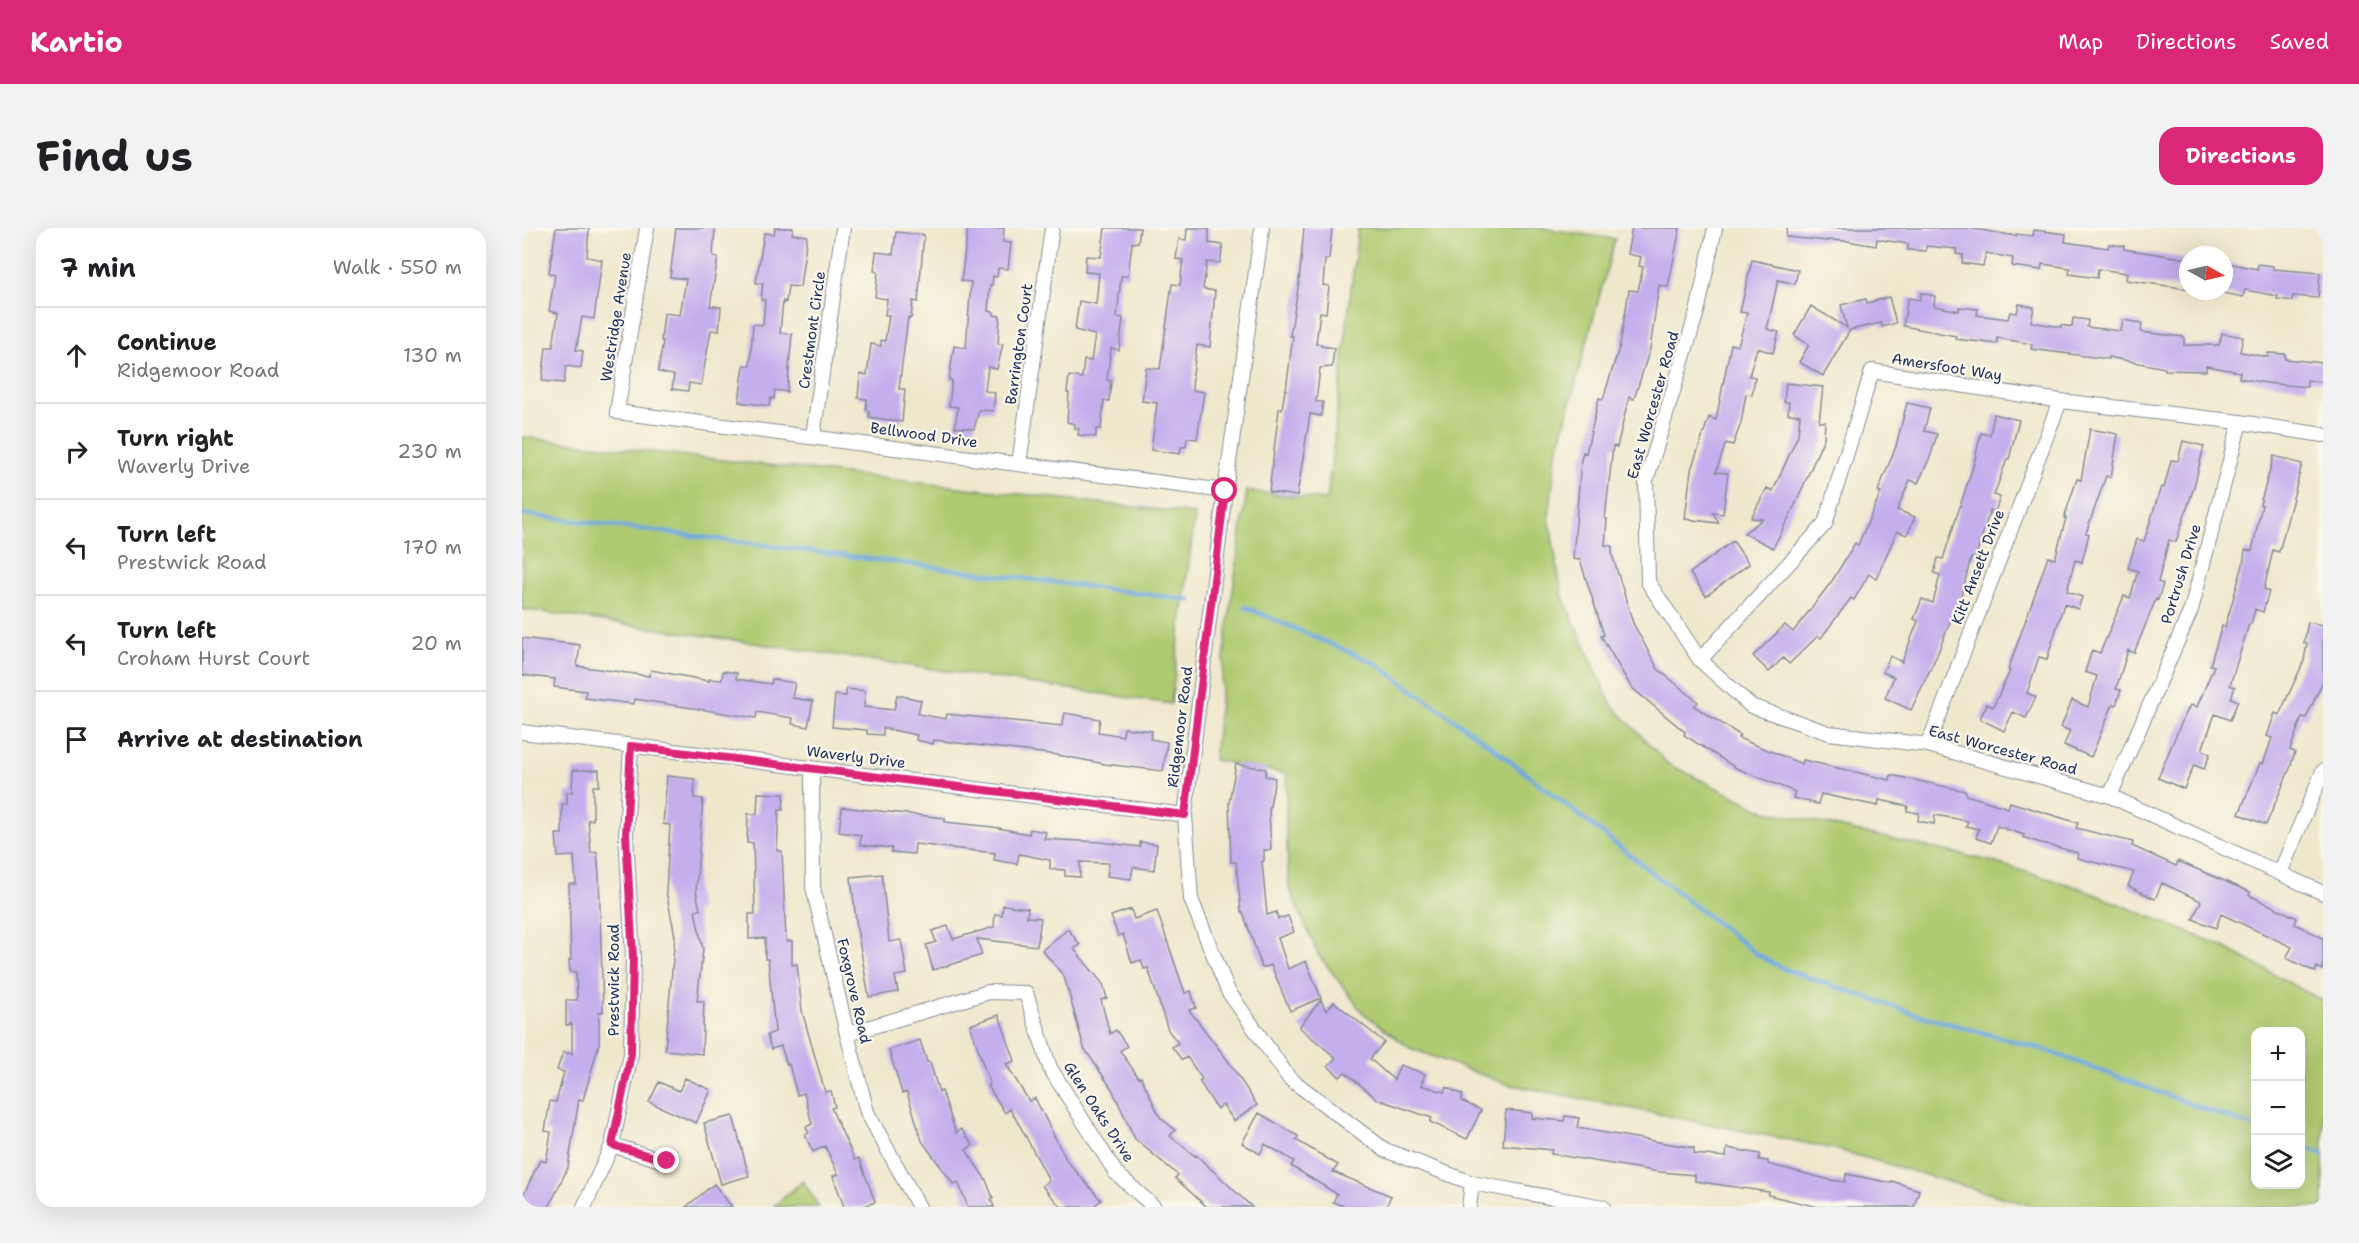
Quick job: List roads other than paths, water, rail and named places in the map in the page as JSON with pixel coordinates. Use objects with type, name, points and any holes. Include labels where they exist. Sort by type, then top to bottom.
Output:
[{"type":"street","name":"Westridge Avenue","points":[[617,412],[646,228]]},
{"type":"street","name":"Crestmont Circle","points":[[813,436],[843,228]]},
{"type":"street","name":"Barrington Court","points":[[1018,464],[1053,228]]},
{"type":"street","name":"Ridgemoor Road","points":[[1262,228],[1225,491],[1185,815],[1191,899],[1228,991],[1289,1078],[1385,1149],[1472,1183],[1603,1207]]},
{"type":"street","name":"East Worcester Road","points":[[1714,228],[1698,308],[1646,481],[1648,582],[1700,660],[1751,706],[1830,733],[1928,745],[2110,796],[2323,893]]},
{"type":"street","name":"Amersfoot Way","points":[[1700,660],[1825,524],[1872,371],[2060,401],[2240,422],[2323,435]]},
{"type":"street","name":"Kitt Ansett Drive","points":[[1928,745],[2060,401]]},
{"type":"street","name":"Bellwood Drive","points":[[617,412],[1225,491]]},
{"type":"street","name":"Portrush Drive","points":[[2110,796],[2191,610],[2240,422]]},
{"type":"street","name":"Waverly Drive","points":[[522,732],[1185,815]]},
{"type":"street","name":"Prestwick Road","points":[[584,1207],[612,1145],[631,1054],[633,957],[626,835],[631,746]]},
{"type":"street","name":"Foxgrove Road","points":[[812,768],[813,887],[847,1034],[867,1112],[919,1207]]},
{"type":"street","points":[[2280,873],[2323,771]]},
{"type":"street","name":"Glen Oaks Drive","points":[[847,1034],[989,992],[1026,993],[1050,1068],[1116,1173],[1154,1207]]},
{"type":"street","points":[[612,1145],[667,1161]]},
{"type":"street","points":[[1469,1207],[1472,1183]]},
{"type":"waterway","points":[[522,514],[1191,600]]},
{"type":"waterway","points":[[1245,607],[1375,663],[1487,743],[1755,953],[1784,969],[1915,1014],[2042,1049],[2251,1126]]},
{"type":"waterway","points":[[2305,1147],[2323,1154]]}]
